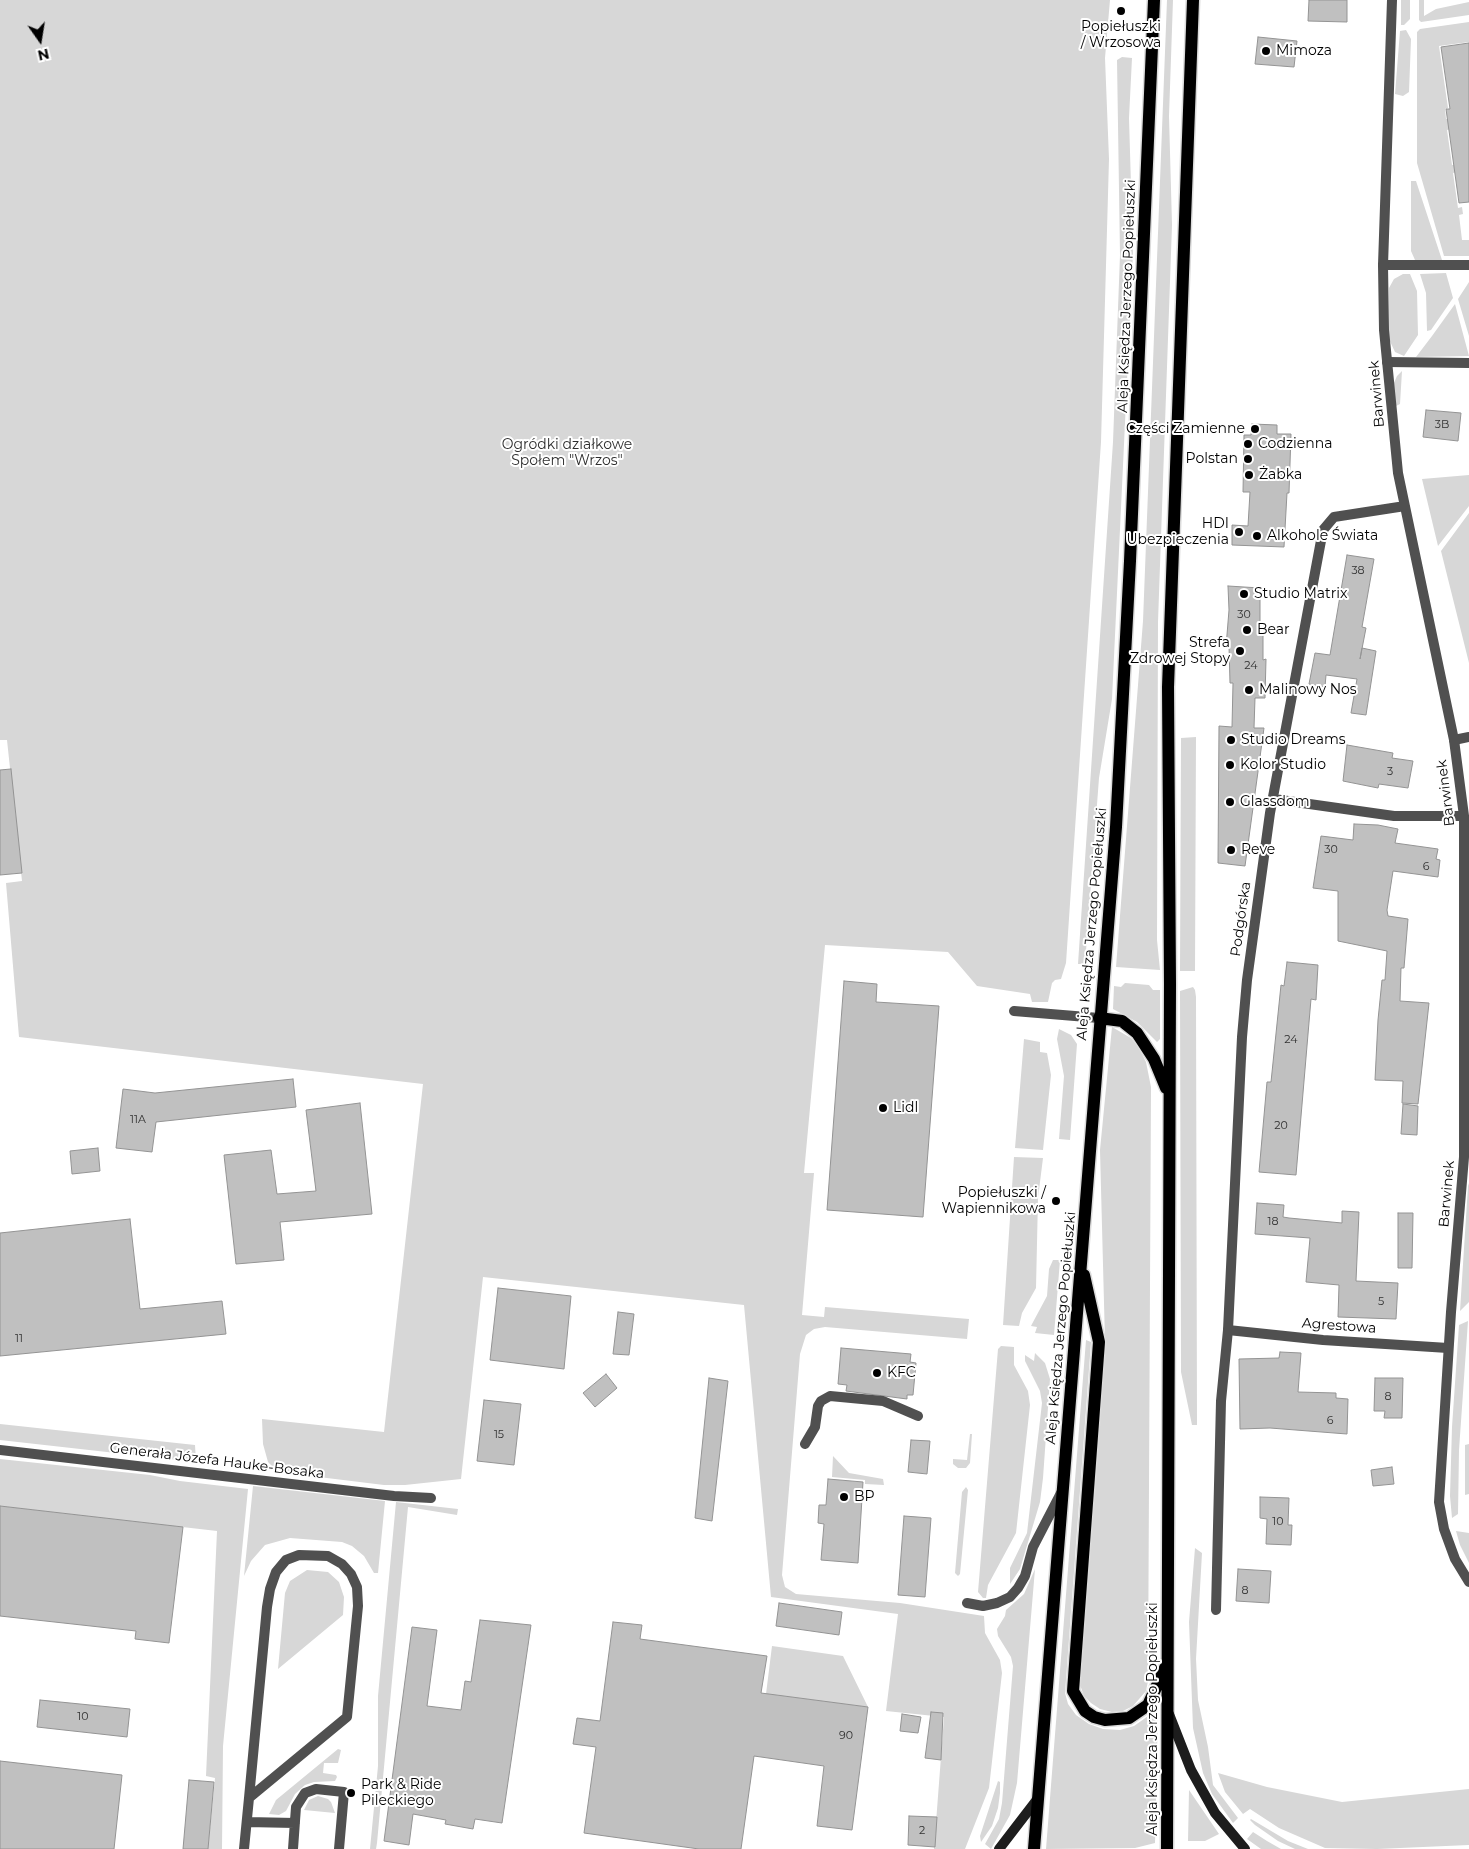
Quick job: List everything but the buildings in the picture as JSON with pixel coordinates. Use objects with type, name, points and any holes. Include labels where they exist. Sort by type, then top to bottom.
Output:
[{"type":"main road","name":"Aleja Księdza Jerzego Popiełuszki","points":[[1034,1849],[1099,1018],[1116,827],[1129,580],[1154,0]]},
{"type":"main road","name":"Aleja Księdza Jerzego Popiełuszki","points":[[1167,1849],[1169,1714],[1168,1092],[1170,984],[1168,686],[1193,0]]},
{"type":"main road","points":[[1099,1018],[1122,1021],[1137,1033],[1154,1059],[1168,1092]]},
{"type":"main road","points":[[1081,1261],[1099,1342],[1073,1691],[1085,1711],[1094,1717],[1105,1720],[1129,1718],[1141,1712],[1153,1697],[1168,1660]]},
{"type":"main road","points":[[1169,1714],[1191,1770],[1215,1813],[1245,1849]]},
{"type":"main road","points":[[999,1849],[1039,1797]]},
{"type":"street","name":"Barwinek","points":[[1392,0],[1383,265],[1387,362],[1398,473],[1454,740],[1467,832],[1464,1156],[1448,1348],[1439,1502],[1444,1529],[1452,1552],[1469,1582]]},
{"type":"street","points":[[1383,265],[1469,265]]},
{"type":"street","points":[[1387,362],[1469,363]]},
{"type":"street","name":"Podgórska","points":[[1216,1610],[1220,1401],[1228,1330],[1242,1037],[1257,900],[1287,716],[1323,530],[1330,520],[1343,515],[1405,506]]},
{"type":"street","points":[[1454,740],[1469,737]]},
{"type":"street","points":[[1274,799],[1394,816],[1464,816]]},
{"type":"street","points":[[1014,1011],[1099,1018]]},
{"type":"street","name":"Agrestowa","points":[[1228,1330],[1323,1340],[1448,1348]]},
{"type":"street","points":[[805,1444],[815,1427],[818,1406],[821,1401],[830,1396],[883,1401],[918,1416]]},
{"type":"street","name":"Generała Józefa Hauke-Bosaka","points":[[0,1450],[394,1496],[431,1498]]},
{"type":"street","points":[[967,1603],[983,1606],[997,1603],[1010,1597],[1018,1588],[1025,1576],[1033,1547],[1063,1490]]},
{"type":"street","points":[[244,1849],[247,1822],[249,1798],[270,1589],[276,1572],[286,1560],[299,1555],[328,1556],[342,1564],[351,1574],[357,1587],[358,1606],[347,1718],[249,1798]]},
{"type":"street","points":[[293,1849],[296,1807],[305,1793],[316,1789],[344,1792],[339,1849]]},
{"type":"street","points":[[247,1822],[295,1823]]},
{"type":"green space","name":"Ogródki działkowe Społem \"Wrzos\"","points":[[0,0],[1110,0],[1105,58],[1109,159],[1101,442],[1066,963],[1061,979],[1055,980],[1052,983],[1048,1002],[1032,1002],[1030,994],[977,986],[948,952],[825,945],[804,1173],[814,1173],[802,1315],[824,1317],[825,1307],[969,1319],[967,1339],[825,1327],[814,1329],[806,1335],[800,1354],[782,1575],[785,1587],[796,1594],[900,1603],[984,1616],[985,1633],[1000,1660],[1002,1673],[989,1788],[965,1849],[934,1849],[944,1717],[886,1711],[898,1614],[771,1597],[744,1305],[483,1277],[461,1479],[405,1485],[384,1485],[278,1472],[268,1462],[263,1444],[262,1419],[384,1432],[423,1084],[19,1037],[6,883],[22,881],[7,740],[0,740]]},
{"type":"green space","points":[[1167,0],[1173,0],[1169,116],[1172,225],[1158,622],[1157,940],[1160,970],[1116,967],[1143,621]]},
{"type":"green space","points":[[1401,0],[1410,0],[1410,19],[1404,25],[1401,25]]},
{"type":"green space","points":[[1419,0],[1424,0],[1424,16],[1436,9],[1469,2],[1469,15],[1421,22],[1419,20]]},
{"type":"green space","points":[[1469,22],[1469,42],[1439,46],[1448,108],[1445,109],[1446,119],[1450,119],[1451,129],[1447,130],[1452,165],[1456,165],[1457,172],[1453,173],[1458,208],[1462,207],[1463,214],[1459,215],[1462,240],[1469,240],[1469,256],[1444,256],[1417,163],[1417,32],[1420,29]]},
{"type":"green space","points":[[1406,30],[1411,39],[1409,92],[1403,96],[1395,94],[1400,31]]},
{"type":"green space","points":[[1122,57],[1132,58],[1129,118],[1133,253],[1112,699],[1099,778],[1085,964],[1078,964],[1113,442],[1120,255],[1117,60]]},
{"type":"green space","points":[[1411,181],[1416,181],[1442,260],[1415,260],[1411,251]]},
{"type":"green space","points":[[1446,273],[1453,298],[1431,330],[1427,331],[1426,293],[1420,274]]},
{"type":"green space","points":[[1403,274],[1410,274],[1417,291],[1418,335],[1404,356],[1395,352],[1389,339],[1389,288],[1394,279]]},
{"type":"green space","points":[[1469,282],[1469,336],[1458,299]]},
{"type":"green space","points":[[1455,304],[1469,356],[1416,357],[1432,336]]},
{"type":"green space","points":[[1402,371],[1400,404],[1396,406],[1393,385],[1397,376]]},
{"type":"green space","points":[[1469,475],[1469,506],[1438,546],[1422,479]]},
{"type":"green space","points":[[1469,513],[1469,663],[1441,551]]},
{"type":"green space","points":[[1196,737],[1195,971],[1180,971],[1181,738]]},
{"type":"green space","points":[[1125,983],[1149,985],[1153,990],[1160,990],[1160,1039],[1157,1042],[1137,1022],[1113,1009],[1114,986],[1121,987]]},
{"type":"green space","points":[[1193,987],[1196,997],[1197,1425],[1192,1425],[1181,1372],[1180,991]]},
{"type":"green space","points":[[1112,1027],[1131,1038],[1139,1048],[1146,1062],[1151,1087],[1148,1681],[1146,1691],[1133,1706],[1123,1711],[1112,1712],[1100,1709],[1091,1703],[1084,1696],[1079,1682],[1105,1341],[1100,1150]]},
{"type":"green space","points":[[1059,1029],[1071,1035],[1077,1044],[1070,1140],[1059,1139],[1064,1076],[1057,1039]]},
{"type":"green space","points":[[1024,1039],[1040,1042],[1040,1052],[1047,1053],[1051,1075],[1043,1150],[1015,1148]]},
{"type":"green space","points":[[1014,1157],[1043,1158],[1038,1198],[1036,1288],[1022,1313],[1019,1326],[1003,1325]]},
{"type":"green space","points":[[1469,1183],[1469,1302],[1460,1311],[1468,1186]]},
{"type":"green space","points":[[1053,1260],[1060,1260],[1054,1335],[1035,1333],[1037,1327],[1031,1326],[1047,1296],[1049,1269]]},
{"type":"green space","points":[[1468,1321],[1459,1450],[1458,1514],[1452,1518],[1450,1496],[1452,1427],[1459,1325]]},
{"type":"green space","points":[[1086,1340],[1091,1342],[1065,1693],[1068,1704],[1076,1715],[1089,1724],[1103,1729],[1120,1730],[1134,1726],[1158,1709],[1155,1843],[1135,1848],[1046,1849]]},
{"type":"green space","points":[[1001,1346],[1014,1347],[1014,1365],[1028,1391],[1030,1405],[1016,1533],[988,1585],[986,1598],[983,1598],[978,1592],[998,1349]]},
{"type":"green space","points":[[1035,1353],[1045,1363],[1050,1379],[1043,1478],[1040,1502],[1020,1569],[1010,1584],[1010,1568],[1027,1533],[1042,1403],[1040,1391],[1025,1361],[1025,1355],[1034,1361]]},
{"type":"green space","points":[[0,1424],[195,1445],[196,1462],[0,1440]]},
{"type":"green space","points":[[970,1434],[972,1434],[970,1463],[966,1468],[958,1468],[953,1464],[953,1459],[967,1460]]},
{"type":"green space","points":[[1469,1444],[1469,1494],[1465,1495],[1465,1445]]},
{"type":"green space","points":[[833,1456],[849,1473],[883,1479],[884,1485],[865,1484],[865,1480],[832,1477]]},
{"type":"green space","points":[[0,1459],[150,1475],[180,1481],[248,1489],[223,1746],[222,1849],[208,1849],[215,1778],[206,1776],[217,1531],[0,1506]]},
{"type":"green space","points":[[253,1486],[385,1501],[378,1573],[374,1573],[364,1556],[352,1546],[342,1542],[290,1538],[265,1545],[251,1561],[244,1576]]},
{"type":"green space","points":[[966,1487],[968,1490],[960,1574],[958,1576],[955,1573],[962,1492]]},
{"type":"green space","points":[[396,1502],[458,1509],[457,1515],[408,1507],[377,1843],[376,1849],[370,1849],[378,1766],[378,1696]]},
{"type":"green space","points":[[1456,1531],[1469,1533],[1469,1563],[1460,1545]]},
{"type":"green space","points":[[1195,1548],[1202,1553],[1196,1659],[1198,1700],[1208,1747],[1213,1785],[1238,1818],[1233,1823],[1212,1794],[1203,1773],[1193,1728],[1189,1622]]},
{"type":"green space","points":[[1035,1569],[1017,1783],[1010,1815],[991,1849],[985,1844],[999,1819],[1002,1803],[1013,1666],[1011,1657],[998,1636],[997,1629],[1005,1616],[1006,1610],[1024,1594]]},
{"type":"green space","points":[[307,1570],[328,1572],[339,1582],[344,1597],[343,1615],[278,1669],[285,1593],[290,1581]]},
{"type":"green space","points":[[772,1646],[843,1656],[868,1707],[766,1694]]},
{"type":"green space","points":[[338,1749],[341,1750],[338,1763],[324,1763],[323,1773],[336,1775],[335,1781],[314,1782],[305,1785],[295,1794],[286,1811],[279,1815],[269,1814],[276,1800]]},
{"type":"green space","points":[[1218,1773],[1267,1787],[1342,1802],[1469,1789],[1469,1845],[1377,1849],[1325,1848],[1279,1828],[1250,1809],[1243,1814],[1225,1792]]},
{"type":"green space","points":[[998,1781],[1000,1782],[1000,1793],[998,1808],[992,1826],[981,1842],[980,1836]]},
{"type":"green space","points":[[1189,1790],[1219,1834],[1205,1841],[1188,1841]]},
{"type":"green space","points":[[318,1796],[331,1802],[335,1813],[304,1810],[309,1800]]},
{"type":"green space","points":[[1251,1819],[1288,1841],[1308,1849],[1295,1849],[1278,1841],[1255,1825]]},
{"type":"green space","points":[[1253,1832],[1281,1849],[1261,1849],[1247,1839]]},
{"type":"place","name":"Popiełuszki / Wrzosowa","points":[[1121,11]]},
{"type":"place","name":"Mimoza","points":[[1266,51]]},
{"type":"place","name":"Części Zamienne","points":[[1255,429]]},
{"type":"place","name":"Codzienna","points":[[1248,444]]},
{"type":"place","name":"Polstan","points":[[1248,459]]},
{"type":"place","name":"Żabka","points":[[1249,475]]},
{"type":"place","name":"HDI Ubezpieczenia","points":[[1239,532]]},
{"type":"place","name":"Alkohole Świata","points":[[1257,536]]},
{"type":"place","name":"Studio Matrix","points":[[1244,594]]},
{"type":"place","name":"Bear","points":[[1247,630]]},
{"type":"place","name":"Strefa Zdrowej Stopy","points":[[1240,651]]},
{"type":"place","name":"Malinowy Nos","points":[[1249,690]]},
{"type":"place","name":"Studio Dreams","points":[[1231,740]]},
{"type":"place","name":"Kolor Studio","points":[[1230,765]]},
{"type":"place","name":"Glassdom","points":[[1230,802]]},
{"type":"place","name":"Reve","points":[[1231,850]]},
{"type":"place","name":"Lidl","points":[[883,1108]]},
{"type":"place","name":"Popiełuszki / Wapiennikowa","points":[[1056,1201]]},
{"type":"place","name":"KFC","points":[[877,1373]]},
{"type":"place","name":"BP","points":[[844,1497]]},
{"type":"place","name":"Park & Ride Pileckiego","points":[[351,1793]]}]
